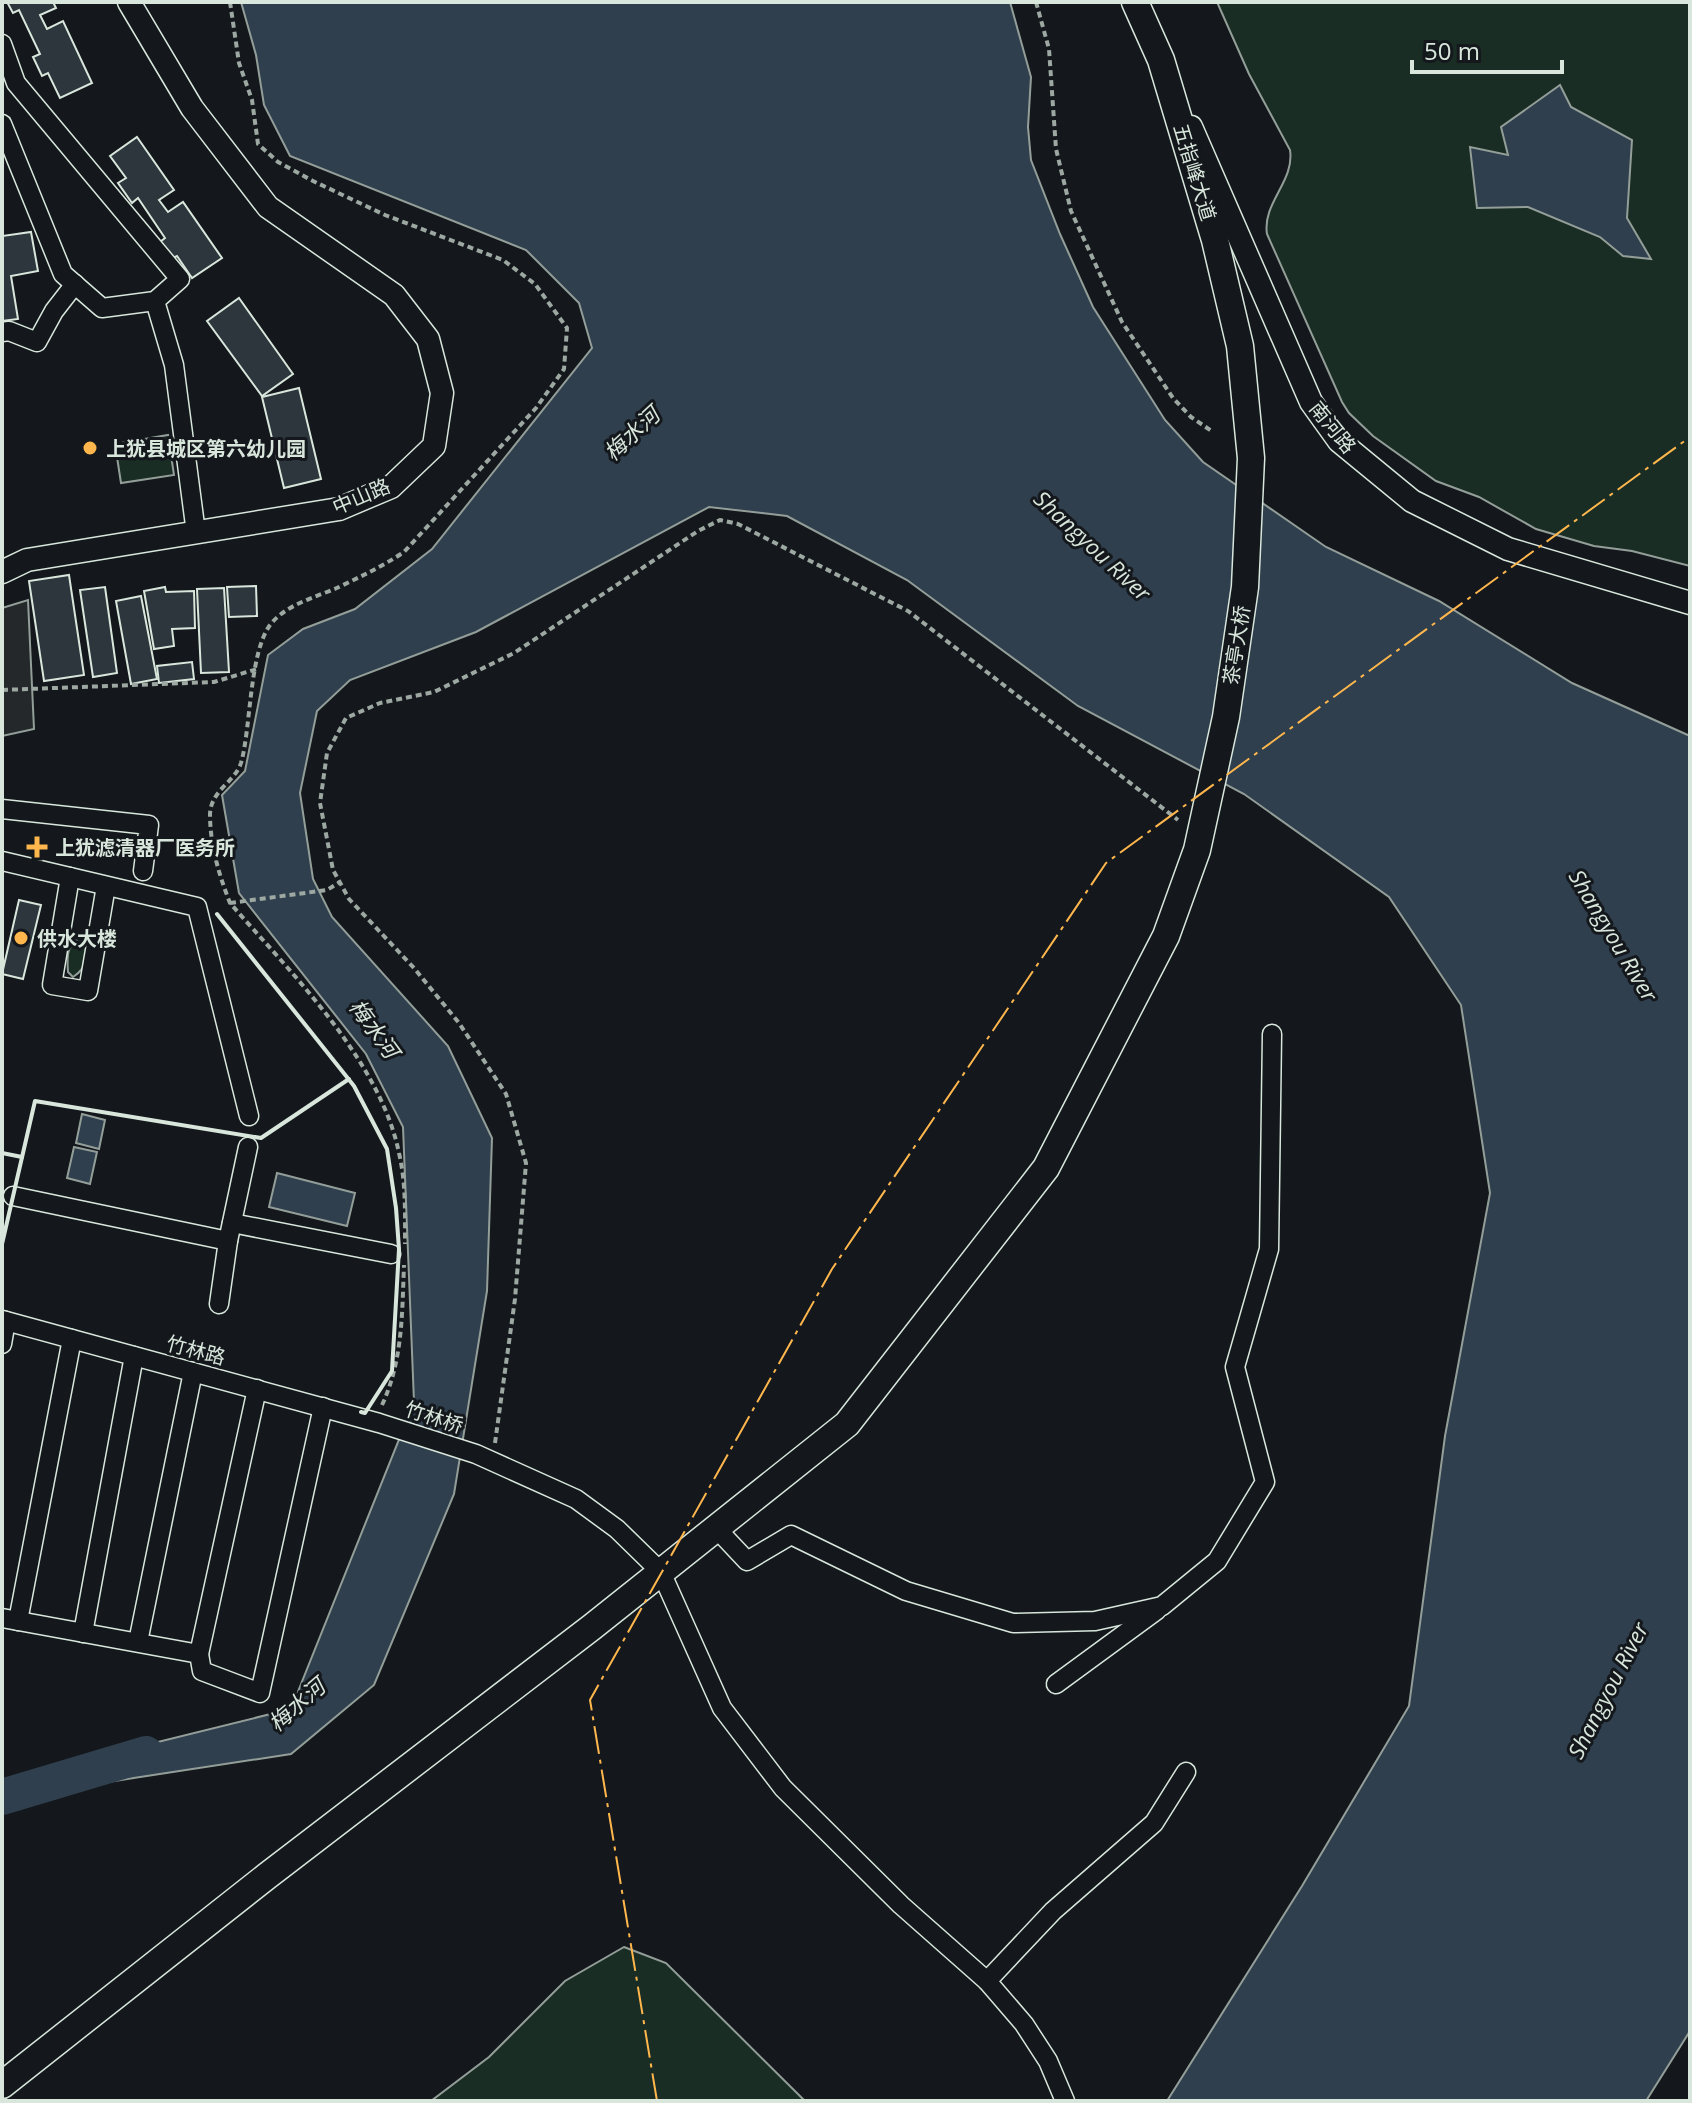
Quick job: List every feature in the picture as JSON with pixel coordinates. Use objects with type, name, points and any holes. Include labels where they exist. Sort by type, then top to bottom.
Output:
[{"type":"main road","name":"五指峰大道","points":[[1135,2],[1161,60],[1215,240],[1240,346]]},
{"type":"main road","name":"茶亭大桥","points":[[2,2085],[847,1424],[1046,1168],[1166,936],[1197,850],[1226,717],[1245,587],[1251,458],[1240,346]]},
{"type":"street","name":"中山路","points":[[2,572],[27,560],[339,509],[391,487],[434,446],[442,393],[428,339],[394,295],[268,207],[192,108],[129,2]]},
{"type":"street","points":[[2,44],[16,83],[180,279],[155,301],[102,308],[63,274],[2,124]]},
{"type":"street","name":"南河路","points":[[1161,60],[1311,402],[1339,441],[1412,501],[1508,549],[1690,603]]},
{"type":"street","points":[[2,332],[9,331],[37,342],[54,311],[75,284]]},
{"type":"street","points":[[155,301],[174,365],[196,533]]},
{"type":"street","points":[[2,809],[149,825],[143,871]]},
{"type":"street","points":[[2,861],[197,907],[249,1116]]},
{"type":"street","points":[[70,877],[52,985],[88,991],[106,886]]},
{"type":"street","points":[[1056,1684],[1217,1561],[1265,1482],[1235,1367],[1269,1249],[1272,1034]]},
{"type":"street","points":[[219,1304],[228,1241],[248,1147]]},
{"type":"street","points":[[13,1196],[228,1241]]},
{"type":"street","points":[[232,1223],[400,1256]]},
{"type":"street","points":[[2,1344],[4,1321]]},
{"type":"street","name":"竹林路","points":[[4,1321],[377,1422]]},
{"type":"street","points":[[72,1339],[10,1619],[199,1654]]},
{"type":"street","points":[[83,1633],[134,1356]]},
{"type":"street","points":[[138,1642],[193,1372]]},
{"type":"street","points":[[257,1389],[199,1654],[202,1671],[260,1693],[323,1407]]},
{"type":"street","name":"竹林桥","points":[[377,1422],[484,1458],[576,1499],[617,1529],[661,1572]]},
{"type":"street","points":[[716,1528],[747,1561],[791,1535],[906,1591],[1013,1623],[1095,1621],[1162,1606]]},
{"type":"street","points":[[661,1572],[722,1708],[783,1788],[901,1905],[987,1981],[1032,2036],[1048,2061],[1065,2101]]},
{"type":"street","points":[[987,1981],[1053,1911],[1154,1823],[1186,1772]]},
{"type":"path","points":[[230,2],[239,63],[252,100],[258,144],[278,162],[313,181],[385,215],[503,260],[535,284],[567,328],[564,369],[536,408],[404,552],[380,568],[299,603],[271,624],[262,642],[240,766],[217,793],[210,811],[219,876],[230,903],[357,1053],[399,1150],[406,1192],[400,1256],[400,1353],[393,1382],[377,1422]]},
{"type":"path","points":[[1036,2],[1049,49],[1056,149],[1071,211],[1122,322],[1173,398],[1191,417],[1213,432]]},
{"type":"path","points":[[484,1458],[515,1299],[526,1163],[506,1094],[459,1023],[414,968],[349,899],[333,870],[320,803],[327,753],[346,718],[380,703],[434,692],[514,653],[698,531],[720,520],[738,524],[908,611],[1178,820]]},
{"type":"path","points":[[2,690],[214,682],[257,669]]},
{"type":"path","points":[[230,903],[327,890],[340,882]]},
{"type":"green space","points":[[1217,2],[1690,2],[1690,566],[1632,551],[1594,546],[1536,529],[1479,497],[1436,481],[1373,436],[1349,413],[1267,234],[1269,212],[1288,172],[1290,150],[1249,74]]},
{"type":"green space","points":[[168,435],[174,475],[121,483],[115,444]]},
{"type":"green space","points":[[87,929],[90,942],[88,956],[73,977],[68,972],[69,951]]},
{"type":"green space","points":[[624,1947],[666,1963],[805,2101],[431,2101],[489,2057],[565,1981]]},
{"type":"shaded area","points":[[28,600],[34,729],[2,736],[2,608]]},
{"type":"water","name":"Shangyou River","points":[[241,2],[1010,2],[1031,77],[1028,127],[1031,160],[1060,234],[1093,307],[1165,420],[1203,462],[1326,547],[1439,601],[1572,683],[1690,736],[1690,2031],[1646,2101],[1167,2101],[1302,1886],[1409,1706],[1445,1436],[1490,1193],[1461,1005],[1389,897],[1244,794],[1078,706],[907,580],[787,516],[709,507],[476,632],[350,680],[317,711],[300,793],[313,879],[332,917],[448,1046],[492,1138],[487,1291],[454,1494],[374,1685],[291,1754],[101,1783],[97,1757],[291,1709],[414,1402],[403,1127],[366,1054],[239,893],[222,795],[245,771],[268,655],[303,629],[355,609],[432,549],[592,348],[579,303],[526,250],[290,156],[264,105],[256,55]]},
{"type":"water","points":[[1560,85],[1571,107],[1632,140],[1627,218],[1651,259],[1623,256],[1600,237],[1528,207],[1477,208],[1470,147],[1508,155],[1501,127]]},
{"type":"water","points":[[82,1114],[105,1120],[99,1149],[76,1143]]},
{"type":"water","points":[[74,1147],[97,1152],[90,1184],[67,1178]]},
{"type":"water","points":[[277,1173],[355,1193],[347,1226],[269,1207]]},
{"type":"building","points":[[7,2],[53,2],[56,8],[40,15],[47,29],[63,21],[92,83],[60,98],[48,73],[42,76],[33,57],[40,54],[19,10],[13,13]]},
{"type":"building","points":[[137,137],[174,190],[159,200],[168,212],[183,202],[222,258],[192,278],[177,256],[171,259],[160,242],[165,238],[138,198],[132,203],[118,183],[126,178],[110,156]]},
{"type":"building","points":[[2,231],[3,236],[31,232],[38,271],[11,276],[18,319],[2,321]]},
{"type":"building","points":[[239,298],[293,374],[262,396],[207,321]]},
{"type":"building","points":[[299,388],[321,479],[284,488],[262,397]]},
{"type":"building","points":[[69,575],[84,675],[44,681],[29,581]]},
{"type":"building","points":[[256,586],[257,616],[229,617],[227,587]]},
{"type":"building","points":[[105,587],[117,673],[93,677],[80,590]]},
{"type":"building","points":[[165,587],[166,592],[194,591],[195,628],[172,629],[174,646],[154,649],[144,591]]},
{"type":"building","points":[[224,588],[229,672],[201,673],[197,589]]},
{"type":"building","points":[[141,596],[157,679],[131,684],[116,601]]},
{"type":"building","points":[[192,662],[194,679],[159,683],[157,666]]},
{"type":"building","name":"供水大楼","points":[[19,900],[41,905],[23,979],[2,974]]},
{"type":"waterway","name":"梅水河","points":[[2,1797],[146,1754]]},
{"type":"wall","points":[[217,914],[354,1086],[387,1149],[399,1249],[392,1371],[365,1413],[361,1412]]},
{"type":"wall","points":[[2,1244],[35,1101],[261,1138],[349,1079]]},
{"type":"wall","points":[[2,1153],[22,1157]]},
{"type":"power","points":[[657,2101],[590,1700],[832,1269],[1106,863],[1690,437]]},
{"type":"place","name":"上犹县城区第六幼儿园","points":[[90,448]]},
{"type":"place","name":"上犹滤清器厂医务所","points":[[37,847]]},
{"type":"place","name":"供水大楼","points":[[21,938]]}]
